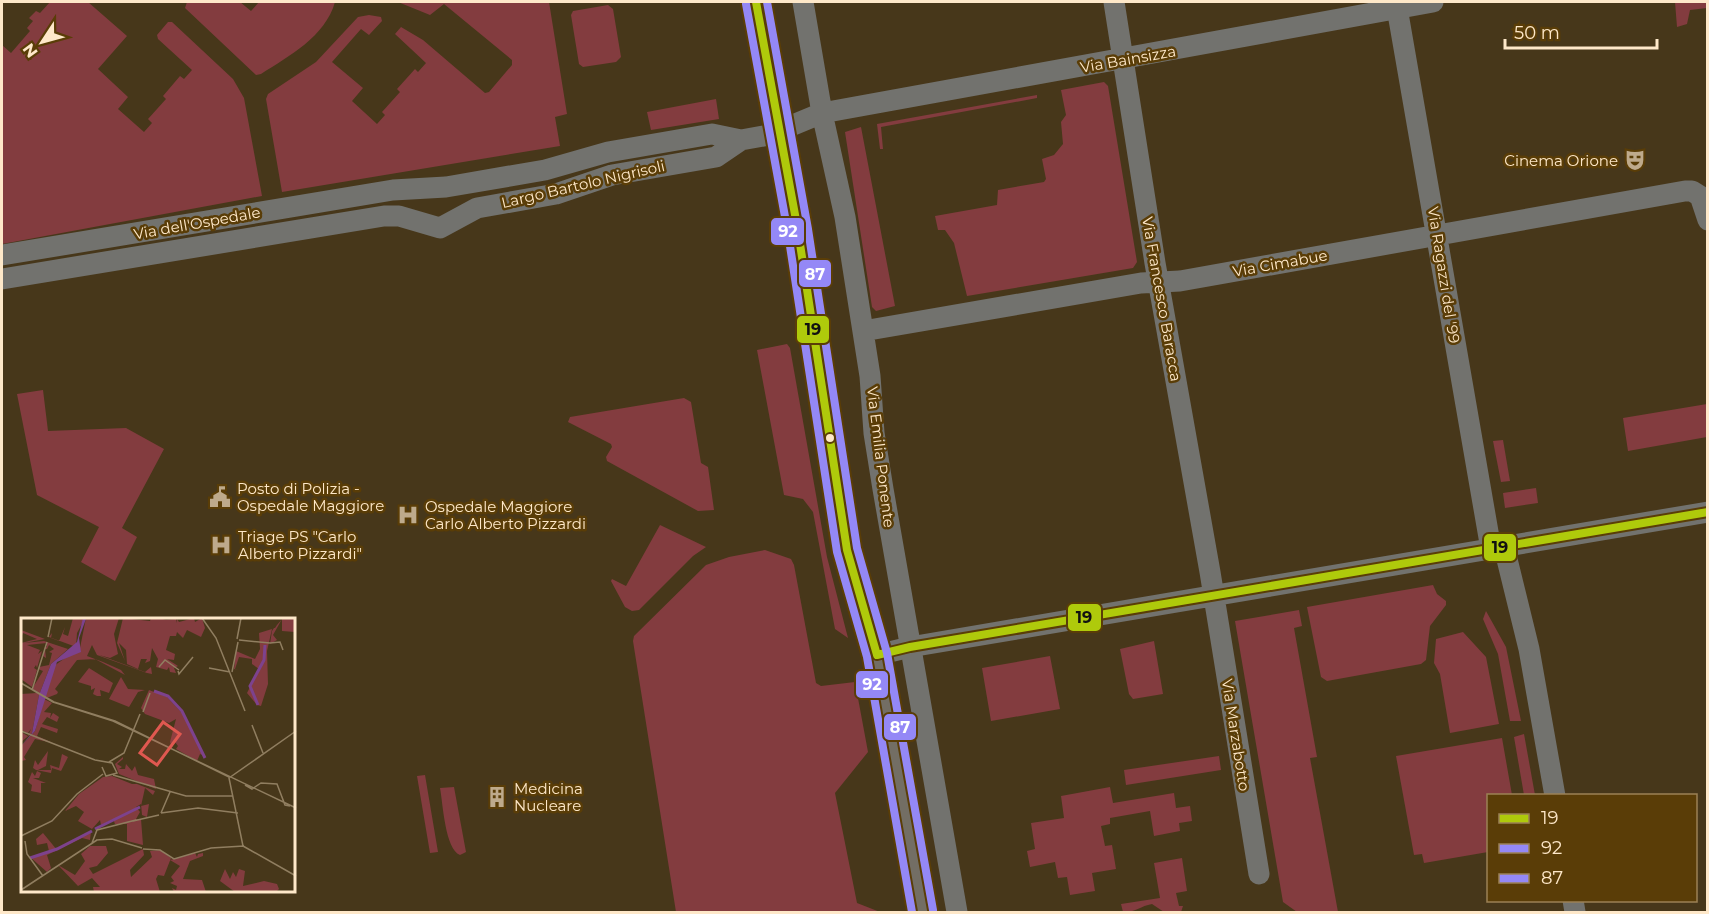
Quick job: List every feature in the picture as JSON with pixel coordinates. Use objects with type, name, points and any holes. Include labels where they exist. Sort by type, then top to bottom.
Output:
[{"type":"main road","points":[[756,2],[798,231],[847,550],[877,655],[923,912]]},
{"type":"street","name":"Via Emilia Ponente","points":[[802,2],[822,113],[843,201],[872,388],[876,446],[957,912]]},
{"type":"street","name":"Via Francesco Baracca","points":[[1114,2],[1213,597]]},
{"type":"street","name":"Via Bainsizza","points":[[822,113],[1124,60],[1397,5],[1433,2]]},
{"type":"street","name":"Via Ragazzi del '99","points":[[1397,5],[1437,235],[1498,548],[1529,649],[1555,794]]},
{"type":"street","name":"Largo Bartolo Nigrisoli","points":[[391,215],[433,227],[450,225],[477,207],[556,194],[612,175],[716,157],[741,140],[779,131],[822,113]]},
{"type":"street","name":"Largo Bartolo Nigrisoli","points":[[393,190],[446,187],[545,170],[608,152],[712,134],[741,140]]},
{"type":"street","name":"Via dell'Ospedale","points":[[2,255],[76,242],[99,241],[393,190]]},
{"type":"street","name":"Via Cimabue","points":[[863,331],[1159,282],[1180,281],[1685,191],[1696,192],[1704,201],[1707,220]]},
{"type":"street","name":"Via dell'Ospedale","points":[[2,279],[391,215]]},
{"type":"street","points":[[877,655],[910,647],[1707,512]]},
{"type":"street","name":"Via Marzabotto","points":[[1213,597],[1259,874]]},
{"type":"shaded area","points":[[50,2],[88,2],[127,36],[98,69],[128,97],[118,109],[144,132],[152,123],[148,119],[166,99],[163,96],[180,76],[184,79],[192,70],[158,39],[157,35],[168,22],[172,22],[233,79],[244,98],[262,196],[2,244],[2,45],[11,53],[30,31],[27,28],[33,21],[29,18],[36,11],[40,13]]},
{"type":"shaded area","points":[[187,2],[240,2],[251,11],[259,2],[335,2],[330,14],[315,35],[283,60],[256,75],[185,8]]},
{"type":"shaded area","points":[[398,2],[549,2],[567,114],[555,117],[560,146],[282,192],[266,99],[268,94],[316,62],[358,17],[369,15],[381,17],[382,21],[369,35],[361,29],[332,62],[363,88],[352,101],[377,124],[385,115],[382,112],[400,92],[397,89],[415,69],[418,72],[426,63],[395,34],[401,27],[423,40],[485,93],[489,92],[512,65],[512,60],[444,4],[430,15]]},
{"type":"shaded area","points":[[1675,2],[1707,2],[1707,8],[1690,10],[1687,24],[1677,27]]},
{"type":"shaded area","points":[[608,5],[613,9],[621,57],[616,62],[583,67],[579,64],[571,15],[573,11]]},
{"type":"shaded area","points":[[1104,82],[1108,86],[1137,262],[1133,268],[967,296],[954,243],[945,230],[938,230],[935,216],[997,205],[998,190],[1044,182],[1046,179],[1042,159],[1054,155],[1063,144],[1061,122],[1066,115],[1061,90]]},
{"type":"shaded area","points":[[1037,95],[1037,98],[881,127],[883,149],[880,149],[877,124]]},
{"type":"shaded area","points":[[716,99],[719,119],[651,130],[647,112]]},
{"type":"shaded area","points":[[861,127],[895,306],[876,311],[872,307],[845,132]]},
{"type":"shaded area","points":[[787,344],[790,348],[827,557],[848,638],[835,629],[813,512],[803,499],[784,495],[757,350]]},
{"type":"shaded area","points":[[43,390],[48,431],[126,428],[164,449],[122,528],[137,537],[115,581],[81,562],[99,527],[37,495],[17,394]]},
{"type":"shaded area","points":[[684,398],[691,402],[701,463],[708,467],[714,510],[698,511],[607,461],[606,457],[612,447],[611,444],[568,422],[570,417]]},
{"type":"shaded area","points":[[1707,404],[1707,437],[1628,451],[1623,418]]},
{"type":"shaded area","points":[[1503,440],[1510,481],[1501,482],[1493,441]]},
{"type":"shaded area","points":[[1536,488],[1538,503],[1505,508],[1503,493]]},
{"type":"shaded area","points":[[660,525],[706,547],[693,556],[639,610],[632,611],[625,607],[611,581],[612,579],[626,586]]},
{"type":"shaded area","points":[[765,550],[791,559],[794,565],[816,683],[821,686],[855,682],[868,752],[835,793],[857,903],[880,912],[676,912],[634,636],[706,565],[729,557]]},
{"type":"shaded area","points":[[1433,585],[1437,594],[1446,601],[1446,605],[1430,626],[1426,660],[1421,664],[1327,681],[1321,677],[1307,607]]},
{"type":"shaded area","points":[[1299,610],[1302,626],[1294,628],[1317,757],[1310,758],[1338,912],[1297,912],[1283,902],[1235,621]]},
{"type":"shaded area","points":[[1486,611],[1506,647],[1521,721],[1510,721],[1498,654],[1483,619]]},
{"type":"shaded area","points":[[1463,632],[1486,657],[1499,724],[1450,733],[1440,674],[1434,663],[1436,639]]},
{"type":"shaded area","points":[[1154,641],[1163,694],[1133,699],[1129,694],[1120,649]]},
{"type":"shaded area","points":[[1050,656],[1060,709],[991,721],[982,668]]},
{"type":"shaded area","points":[[1524,734],[1535,794],[1524,794],[1514,737]]},
{"type":"shaded area","points":[[1502,738],[1512,794],[1487,794],[1487,852],[1424,863],[1422,854],[1414,855],[1396,756]]},
{"type":"shaded area","points":[[1219,756],[1221,770],[1126,785],[1124,770]]},
{"type":"shaded area","points":[[425,775],[438,852],[430,853],[417,776]]},
{"type":"shaded area","points":[[454,787],[466,852],[460,855],[455,851],[448,835],[440,788]]},
{"type":"shaded area","points":[[1110,787],[1113,803],[1174,793],[1176,808],[1190,806],[1192,821],[1179,823],[1180,831],[1154,836],[1150,811],[1110,818],[1110,824],[1101,826],[1105,846],[1112,845],[1116,869],[1092,873],[1095,891],[1070,895],[1067,877],[1058,878],[1055,862],[1030,867],[1027,851],[1035,849],[1031,823],[1064,818],[1061,796]]},
{"type":"shaded area","points":[[1182,858],[1187,891],[1176,893],[1179,906],[1183,906],[1181,912],[1164,912],[1152,904],[1123,912],[1121,904],[1160,898],[1154,863]]},
{"type":"transit line","name":"19","points":[[756,2],[798,231],[847,550],[877,655]]},
{"type":"transit line","name":"87","points":[[767,2],[808,229],[857,548],[887,653],[933,910]]},
{"type":"transit line","name":"92","points":[[746,4],[788,233],[837,552],[867,657],[912,912]]},
{"type":"transit line","name":"19","points":[[877,655],[910,647],[1708,512]]},
{"type":"place","name":"Cinema Orione","points":[[1635,160]]},
{"type":"place","name":"Posto di Polizia - Ospedale Maggiore","points":[[220,497]]},
{"type":"place","name":"Ospedale Maggiore Carlo Alberto Pizzardi","points":[[408,515]]},
{"type":"place","name":"Triage PS \"Carlo Alberto Pizzardi\"","points":[[221,545]]},
{"type":"place","name":"Medicina Nucleare","points":[[497,797]]}]
